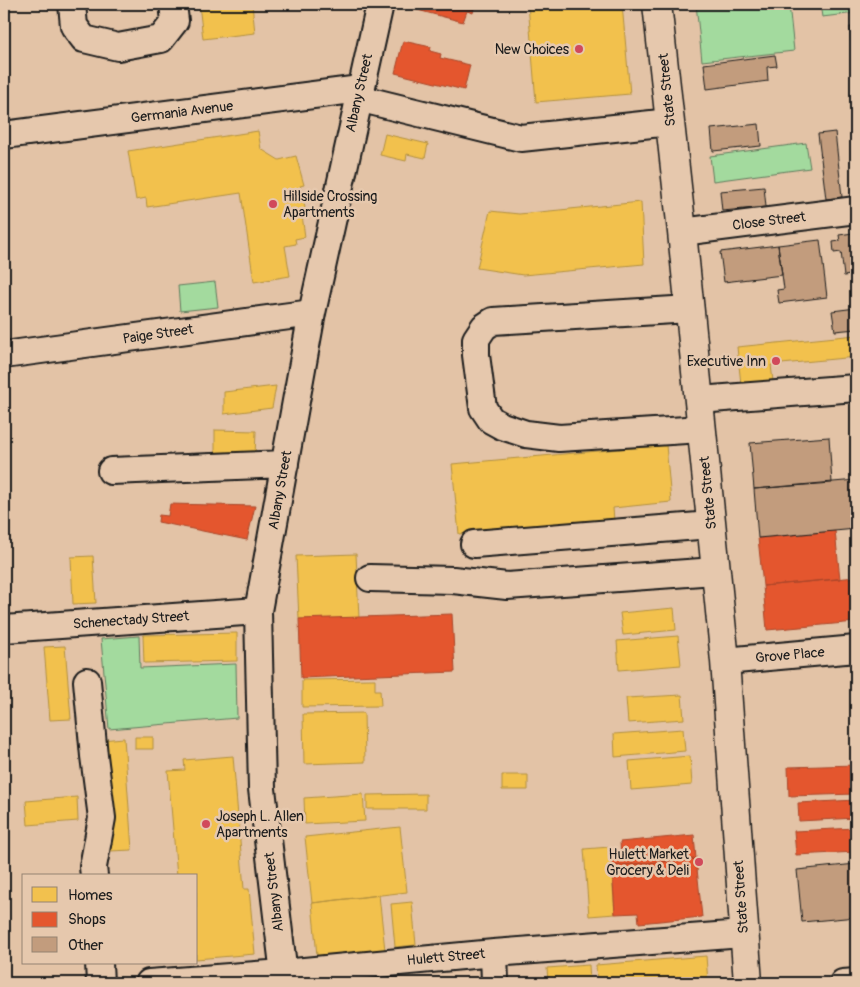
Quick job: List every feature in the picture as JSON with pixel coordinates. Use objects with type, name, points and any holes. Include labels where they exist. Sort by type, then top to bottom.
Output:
[{"type":"main road","name":"State Street","points":[[657,4],[716,571],[748,983]]},
{"type":"street","points":[[72,4],[74,26],[84,39],[118,47],[162,39],[175,21],[173,4]]},
{"type":"street","name":"Albany Street","points":[[284,978],[262,789],[258,611],[312,314],[380,4]]},
{"type":"street","points":[[359,94],[521,138],[670,122]]},
{"type":"street","name":"Germania Avenue","points":[[4,135],[359,94]]},
{"type":"street","name":"Close Street","points":[[682,232],[856,210]]},
{"type":"street","points":[[690,309],[493,321],[484,327],[476,339],[476,355],[483,408],[491,420],[526,434],[559,438],[702,429]]},
{"type":"street","name":"Paige Street","points":[[4,355],[312,314]]},
{"type":"street","points":[[699,400],[856,388]]},
{"type":"street","points":[[111,471],[285,464]]},
{"type":"street","points":[[474,544],[711,525]]},
{"type":"street","points":[[370,578],[453,580],[507,586],[716,571]]},
{"type":"street","name":"Schenectady Street","points":[[4,629],[258,611]]},
{"type":"street","name":"Grove Place","points":[[724,660],[856,649]]},
{"type":"street","points":[[87,681],[102,818],[93,867],[94,874]]},
{"type":"street","name":"Hulett Street","points":[[149,983],[284,978],[494,953],[743,934]]},
{"type":"street","points":[[494,953],[495,983]]},
{"type":"street","points":[[99,964],[100,983]]},
{"type":"street","points":[[843,983],[856,982]]},
{"type":"green space","points":[[696,4],[789,4],[794,51],[702,61]]},
{"type":"green space","points":[[820,4],[856,4],[856,13],[822,17]]},
{"type":"green space","points":[[806,143],[810,168],[713,181],[710,156]]},
{"type":"green space","points":[[215,282],[218,307],[180,311],[178,286]]},
{"type":"green space","points":[[139,636],[140,668],[236,664],[237,718],[109,729],[101,639]]},
{"type":"building: Homes","points":[[199,4],[252,4],[255,33],[203,39]]},
{"type":"building: Homes","name":"New Choices","points":[[528,4],[622,4],[630,94],[536,102]]},
{"type":"building: Homes","name":"Hillside Crossing Apartments","points":[[258,131],[261,149],[279,160],[296,156],[304,185],[300,186],[306,212],[302,215],[305,237],[295,239],[296,244],[285,246],[290,276],[254,282],[241,193],[147,207],[146,198],[136,200],[128,151]]},
{"type":"building: Homes","points":[[385,134],[428,144],[425,158],[407,154],[406,161],[380,155]]},
{"type":"building: Homes","points":[[641,202],[644,264],[523,275],[477,268],[490,211],[519,214]]},
{"type":"building: Homes","name":"Executive Inn","points":[[856,335],[856,357],[771,365],[773,381],[741,384],[737,347]]},
{"type":"building: Homes","points":[[276,386],[272,408],[224,414],[224,392]]},
{"type":"building: Homes","points":[[215,430],[256,431],[255,457],[215,456]]},
{"type":"building: Homes","points":[[666,445],[671,502],[613,508],[614,520],[459,534],[452,464]]},
{"type":"building: Homes","points":[[356,554],[359,618],[299,619],[296,556]]},
{"type":"building: Homes","points":[[93,556],[96,603],[73,604],[71,557]]},
{"type":"building: Homes","points":[[674,608],[676,630],[623,635],[620,613]]},
{"type":"building: Homes","points":[[237,633],[237,661],[144,663],[143,635]]},
{"type":"building: Homes","points":[[678,636],[681,665],[619,670],[617,641]]},
{"type":"building: Homes","points":[[65,646],[71,719],[50,720],[44,647]]},
{"type":"building: Homes","points":[[375,679],[375,690],[380,690],[381,706],[302,707],[302,680]]},
{"type":"building: Homes","points":[[682,695],[684,719],[628,723],[626,698]]},
{"type":"building: Homes","points":[[364,713],[365,762],[304,764],[303,714]]},
{"type":"building: Homes","points":[[683,729],[685,751],[615,757],[614,734]]},
{"type":"building: Homes","points":[[135,737],[153,737],[153,749],[135,749]]},
{"type":"building: Homes","points":[[124,738],[132,850],[110,851],[101,740]]},
{"type":"building: Homes","name":"Joseph L. Allen Apartments","points":[[233,756],[244,889],[249,889],[255,954],[198,959],[198,874],[177,874],[168,771],[185,770],[184,760]]},
{"type":"building: Homes","points":[[690,756],[692,785],[631,790],[629,761]]},
{"type":"building: Homes","points":[[502,775],[528,775],[528,790],[502,790]]},
{"type":"building: Homes","points":[[363,794],[365,821],[305,824],[304,798]]},
{"type":"building: Homes","points":[[426,794],[426,809],[367,809],[367,795]]},
{"type":"building: Homes","points":[[77,797],[78,821],[28,825],[26,801]]},
{"type":"building: Homes","points":[[400,827],[407,892],[312,903],[305,837]]},
{"type":"building: Homes","points":[[610,847],[615,914],[589,916],[584,849]]},
{"type":"building: Homes","points":[[379,895],[385,950],[317,956],[312,903]]},
{"type":"building: Homes","points":[[412,902],[416,945],[395,947],[391,904]]},
{"type":"building: Homes","points":[[706,956],[708,983],[597,983],[596,965]]},
{"type":"building: Homes","points":[[589,965],[590,983],[548,983],[547,968]]},
{"type":"building: Shops","points":[[406,4],[475,4],[473,13],[467,11],[463,22],[406,7]]},
{"type":"building: Shops","points":[[403,41],[431,47],[430,51],[441,54],[440,58],[470,65],[464,90],[395,73]]},
{"type":"building: Shops","points":[[170,504],[255,506],[247,540],[158,522],[159,515],[168,516]]},
{"type":"building: Shops","points":[[835,531],[840,579],[763,586],[758,538]]},
{"type":"building: Shops","points":[[856,577],[856,622],[767,630],[763,586]]},
{"type":"building: Shops","points":[[452,614],[455,672],[301,678],[299,619]]},
{"type":"building: Shops","points":[[856,765],[856,794],[789,796],[788,767]]},
{"type":"building: Shops","points":[[856,800],[856,818],[799,821],[798,803]]},
{"type":"building: Shops","points":[[856,828],[856,852],[796,855],[794,831]]},
{"type":"building: Shops","points":[[694,835],[696,859],[612,866],[611,858],[621,857],[620,842]]},
{"type":"building: Shops","points":[[696,859],[702,917],[639,923],[638,913],[615,914],[612,866]]},
{"type":"building: Other","points":[[850,27],[856,27],[856,47],[852,48]]},
{"type":"building: Other","points":[[775,55],[777,66],[767,67],[768,81],[707,89],[704,64]]},
{"type":"building: Other","points":[[759,124],[761,146],[713,151],[711,129]]},
{"type":"building: Other","points":[[835,132],[842,197],[826,199],[818,134]]},
{"type":"building: Other","points":[[764,187],[766,207],[722,211],[720,191]]},
{"type":"building: Other","points":[[853,233],[856,274],[844,276],[841,252],[834,253],[833,242],[840,241],[839,235]]},
{"type":"building: Other","points":[[820,240],[827,297],[779,303],[777,290],[784,289],[778,245]]},
{"type":"building: Other","points":[[778,245],[782,275],[724,282],[720,252]]},
{"type":"building: Other","points":[[856,308],[856,329],[835,331],[832,311]]},
{"type":"building: Other","points":[[829,437],[832,483],[754,489],[750,443]]},
{"type":"building: Other","points":[[856,480],[856,529],[758,538],[754,489]]},
{"type":"building: Other","points":[[856,864],[856,917],[802,922],[797,870]]},
{"type":"place","name":"New Choices","points":[[579,49]]},
{"type":"place","name":"Hillside Crossing Apartments","points":[[273,204]]},
{"type":"place","name":"Executive Inn","points":[[776,361]]},
{"type":"place","name":"Joseph L. Allen Apartments","points":[[206,824]]},
{"type":"place","name":"Hulett Market Grocery & Deli","points":[[699,862]]}]
